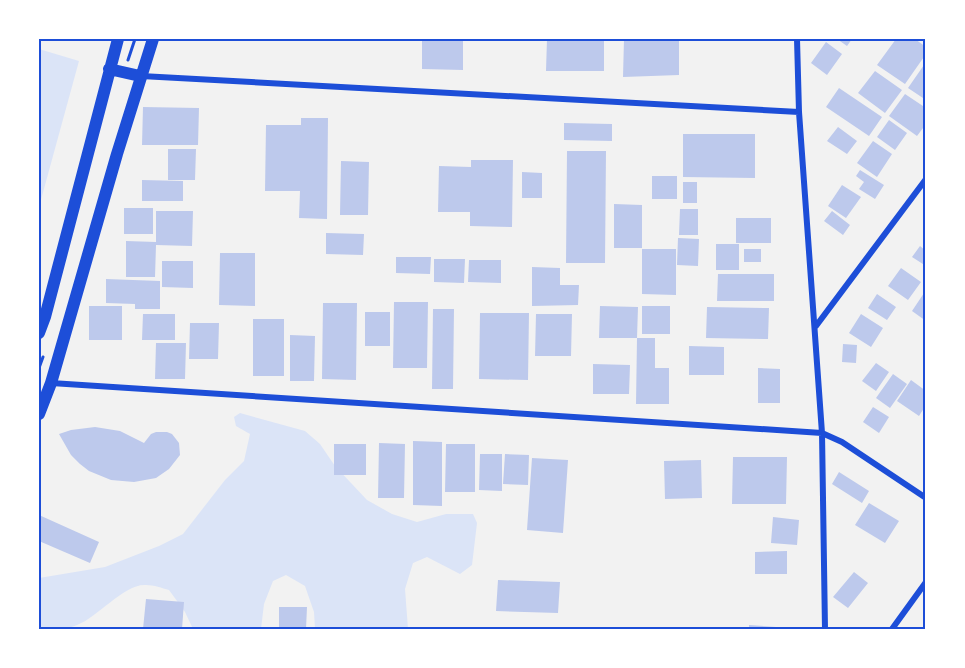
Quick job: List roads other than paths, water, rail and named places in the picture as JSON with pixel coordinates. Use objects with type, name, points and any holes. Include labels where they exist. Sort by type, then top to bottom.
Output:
[{"type":"main road","points":[[39,333],[118,39]]},
{"type":"main road","points":[[39,414],[51,383],[140,76],[153,39]]},
{"type":"main road","points":[[109,69],[140,76]]},
{"type":"street","points":[[797,39],[799,112],[822,433],[825,629]]},
{"type":"street","points":[[140,76],[799,112]]},
{"type":"street","points":[[815,327],[926,179]]},
{"type":"street","points":[[51,383],[822,433],[842,442],[926,498]]},
{"type":"street","points":[[892,629],[926,582]]}]
